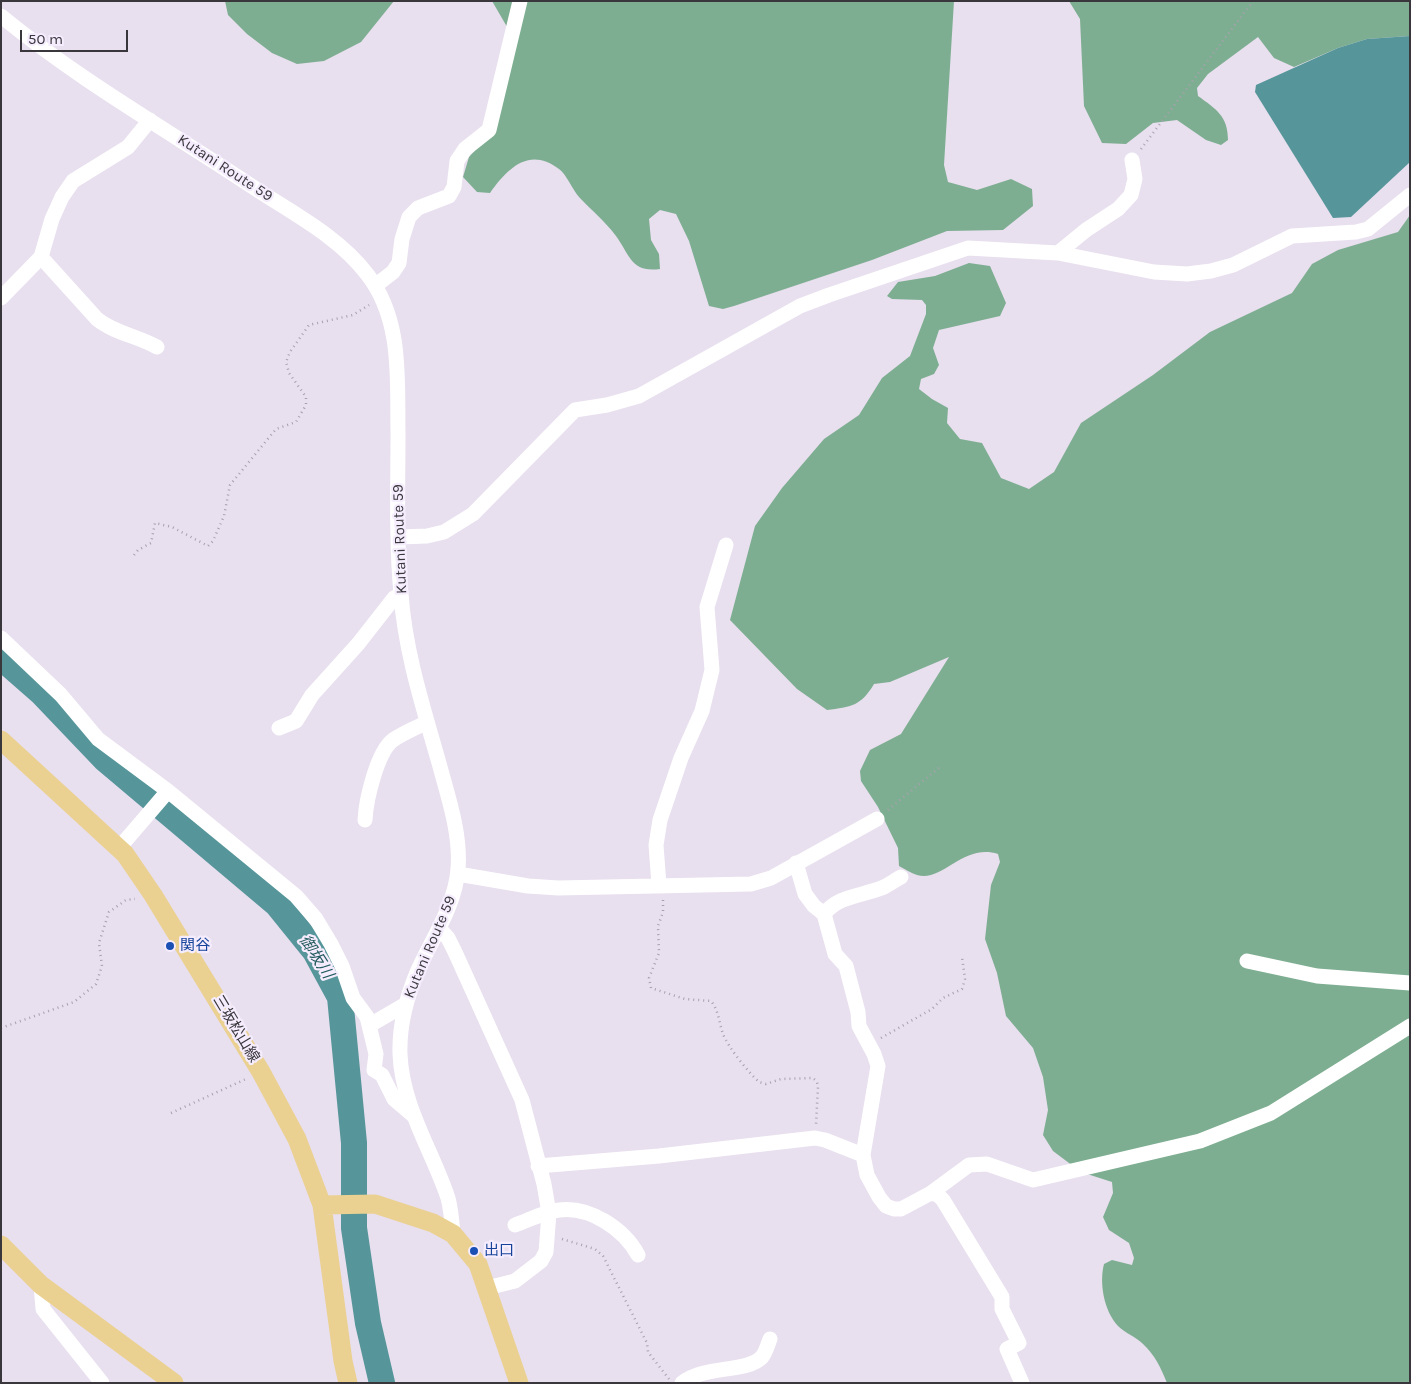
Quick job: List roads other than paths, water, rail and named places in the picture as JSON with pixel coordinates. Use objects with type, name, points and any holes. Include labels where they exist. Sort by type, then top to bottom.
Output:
[{"type":"main road","name":"三坂松山線","points":[[1,740],[119,848],[153,895],[261,1072],[297,1139],[326,1205],[343,1361],[348,1383]]},
{"type":"main road","points":[[326,1205],[375,1204],[433,1223],[453,1234],[478,1264],[519,1383]]},
{"type":"main road","points":[[1,1245],[41,1285],[174,1383]]},
{"type":"street","points":[[378,290],[399,263],[409,217],[418,208],[449,196],[454,187],[457,161],[465,150],[490,130],[520,1]]},
{"type":"street","name":"Kutani Route 59","points":[[1,16],[150,120],[332,239],[359,264],[378,290],[390,322],[397,356],[399,537],[401,595],[406,639],[456,832],[458,874],[452,898],[418,970],[406,1004],[400,1054],[404,1082],[414,1116],[448,1200],[453,1234]]},
{"type":"street","points":[[1,298],[41,257],[52,219],[62,197],[74,180],[128,147],[150,120]]},
{"type":"street","points":[[1058,253],[1086,230],[1118,209],[1131,195],[1136,179],[1132,160]]},
{"type":"street","points":[[399,537],[427,536],[444,532],[473,514],[575,410],[607,405],[639,396],[800,306],[968,248],[1058,253],[1154,272],[1187,274],[1212,271],[1233,265],[1292,236],[1356,232],[1368,229],[1410,195]]},
{"type":"street","points":[[41,257],[96,319],[106,326],[141,338],[157,347]]},
{"type":"street","points":[[659,885],[656,844],[660,820],[681,758],[702,712],[711,679],[712,656],[707,607],[726,545]]},
{"type":"street","points":[[279,728],[296,721],[312,696],[358,644],[394,598],[401,595]]},
{"type":"street","points":[[1,638],[62,695],[98,739],[296,896],[316,919],[342,966],[353,998],[370,1025],[376,1054],[374,1070],[382,1075],[394,1099],[414,1116]]},
{"type":"street","points":[[365,820],[366,806],[378,765],[386,749],[392,741],[427,722]]},
{"type":"street","points":[[119,848],[167,792]]},
{"type":"street","points":[[458,874],[528,886],[558,888],[659,885],[721,887],[751,884],[771,878],[877,819]]},
{"type":"street","points":[[796,863],[805,894],[814,906],[824,914],[835,954],[846,966],[858,1012],[859,1026],[878,1066],[863,1155],[867,1175],[886,1206],[894,1210],[901,1209],[931,1193],[969,1165],[987,1164],[1033,1180],[1200,1141],[1271,1113],[1272,1110],[1410,1026]]},
{"type":"street","points":[[824,914],[830,906],[884,887],[901,877]]},
{"type":"street","points":[[439,928],[455,952],[522,1100],[544,1184],[549,1213],[546,1252],[541,1261],[515,1281],[487,1288]]},
{"type":"street","points":[[1247,961],[1317,976],[1410,983]]},
{"type":"street","points":[[370,1025],[406,1004]]},
{"type":"street","points":[[538,1166],[659,1156],[815,1138],[863,1155]]},
{"type":"street","points":[[931,1193],[938,1195],[943,1200],[1002,1297],[1002,1309],[1019,1343],[1007,1349],[1022,1383]]},
{"type":"street","points":[[515,1225],[549,1213],[567,1210],[607,1222],[621,1231],[638,1255]]},
{"type":"street","points":[[41,1285],[43,1309],[102,1383]]},
{"type":"street","points":[[682,1383],[710,1370],[743,1366],[755,1361],[762,1356],[770,1339]]},
{"type":"waterway","name":"御坂川","points":[[1,657],[42,693],[105,759],[277,904],[315,951],[340,997],[354,1143],[354,1228],[368,1323],[382,1383]]},
{"type":"place","name":"関谷","points":[[170,946]]},
{"type":"place","name":"出口","points":[[474,1251]]}]
